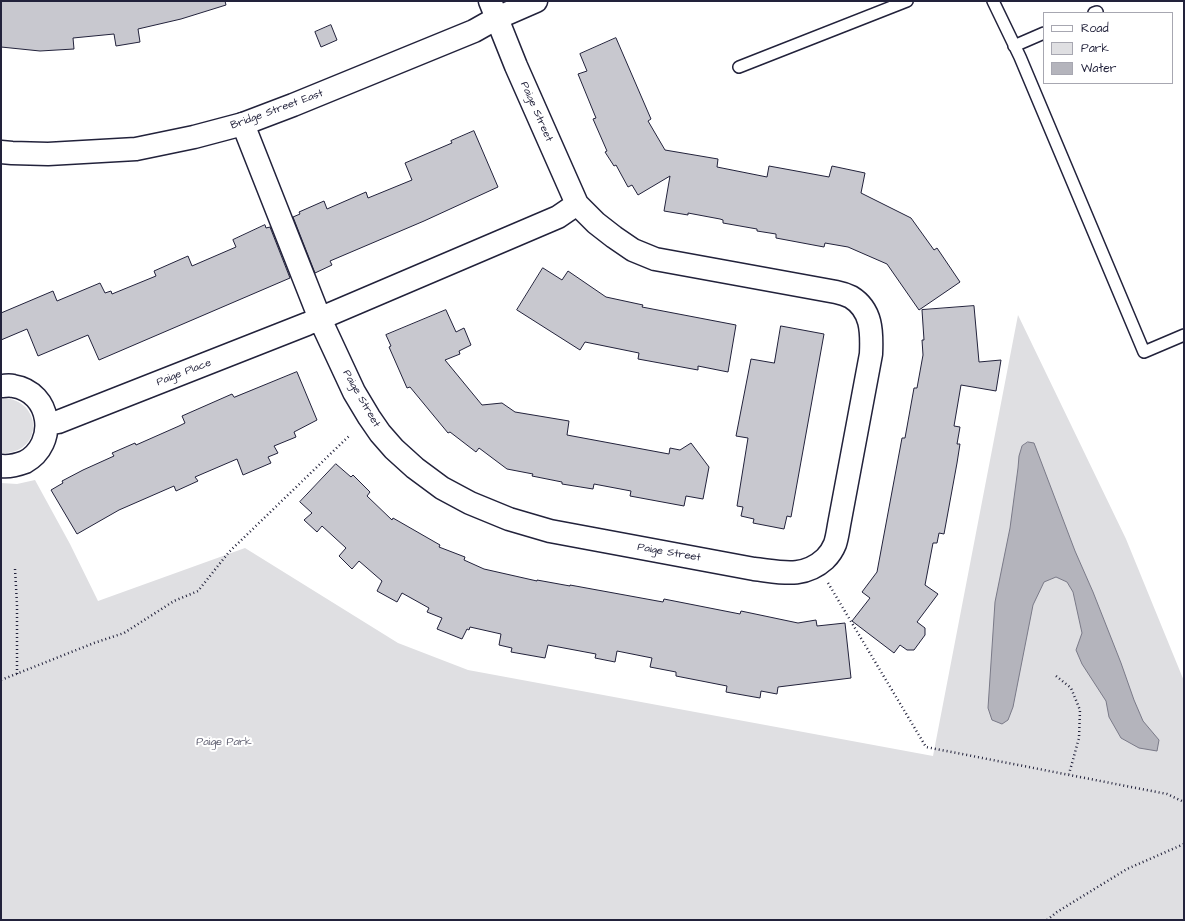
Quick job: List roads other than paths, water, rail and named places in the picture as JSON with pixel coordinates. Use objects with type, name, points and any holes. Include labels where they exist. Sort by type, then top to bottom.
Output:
[{"type":"street","name":"Bridge Street East","points":[[1,152],[48,154],[136,149],[194,137],[243,124],[474,31],[494,10],[536,1]]},
{"type":"street","name":"Paige Street","points":[[243,124],[320,319],[354,392],[380,433],[394,449],[415,468],[442,488],[470,503],[509,520],[550,531],[754,569],[788,573],[803,572],[818,565],[828,555],[835,544],[840,526],[871,354],[872,336],[868,315],[862,306],[851,297],[836,292],[655,258],[633,250],[596,223],[577,204],[516,66],[494,10]]},
{"type":"street","points":[[320,319],[558,217],[577,204]]},
{"type":"street","name":"Paige Place","points":[[47,424],[58,422],[320,319]]},
{"type":"street","points":[[1,386],[14,386],[20,388],[27,391],[37,399],[44,411],[47,424],[46,437],[40,449],[31,459],[19,465],[5,467],[1,466]]},
{"type":"lane","points":[[739,67],[907,1]]},
{"type":"lane","points":[[993,1],[1014,46],[1144,352],[1184,335]]},
{"type":"lane","points":[[1014,46],[1043,33]]},
{"type":"water","points":[[1028,442],[1034,443],[1075,551],[1093,592],[1143,721],[1159,740],[1157,751],[1139,748],[1121,738],[1109,717],[1106,701],[1082,664],[1076,650],[1082,633],[1073,592],[1067,582],[1056,577],[1044,582],[1033,605],[1013,707],[1008,720],[1002,724],[992,720],[988,708],[995,602],[1010,528],[1019,456],[1022,446]]},
{"type":"park label","name":"Paige Park","points":[[224,743]]}]
